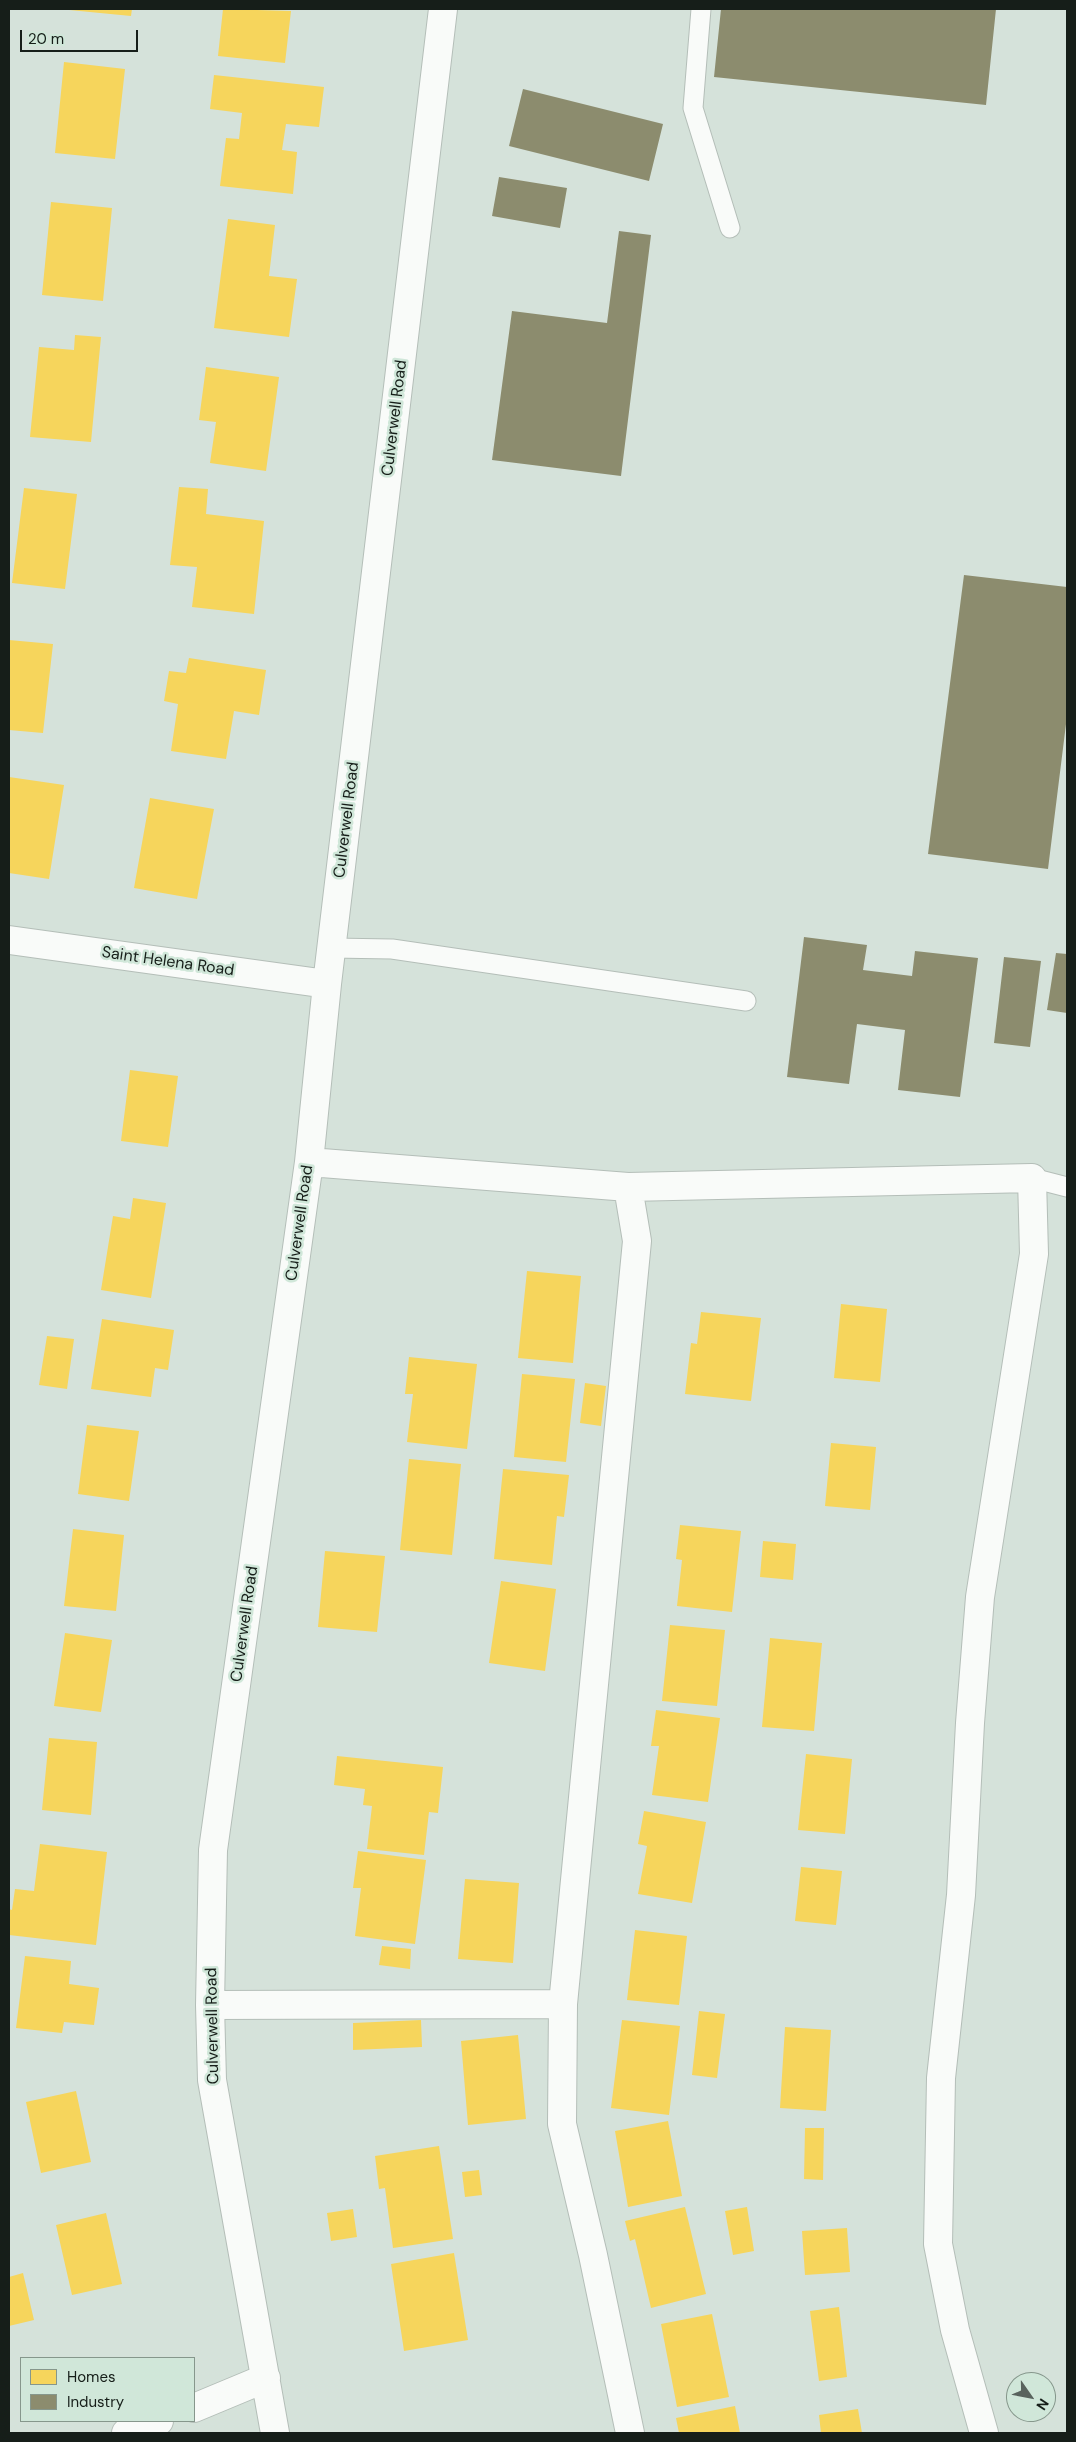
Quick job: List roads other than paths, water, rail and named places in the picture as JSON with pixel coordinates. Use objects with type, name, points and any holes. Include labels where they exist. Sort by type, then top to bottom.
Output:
[{"type":"street","name":"Culverwell Road","points":[[275,2433],[212,2080],[210,2005],[213,1850],[309,1162],[327,984],[443,9]]},
{"type":"street","name":"Saint Helena Road","points":[[9,940],[327,984]]},
{"type":"street","points":[[309,1162],[628,1187],[1032,1178],[1034,1254],[980,1597],[970,1723],[961,1896],[942,2078],[938,2244],[955,2330],[984,2433]]},
{"type":"street","points":[[628,1187],[637,1241],[563,2004],[562,2124],[593,2255],[630,2433]]},
{"type":"street","points":[[210,2005],[563,2004]]},
{"type":"street","points":[[195,2408],[266,2378]]},
{"type":"street","points":[[126,2433],[156,2422]]},
{"type":"lane","points":[[701,9],[692,108],[730,228]]},
{"type":"lane","points":[[332,948],[392,949],[746,1002]]},
{"type":"lane","points":[[1032,1178],[1067,1187]]}]
